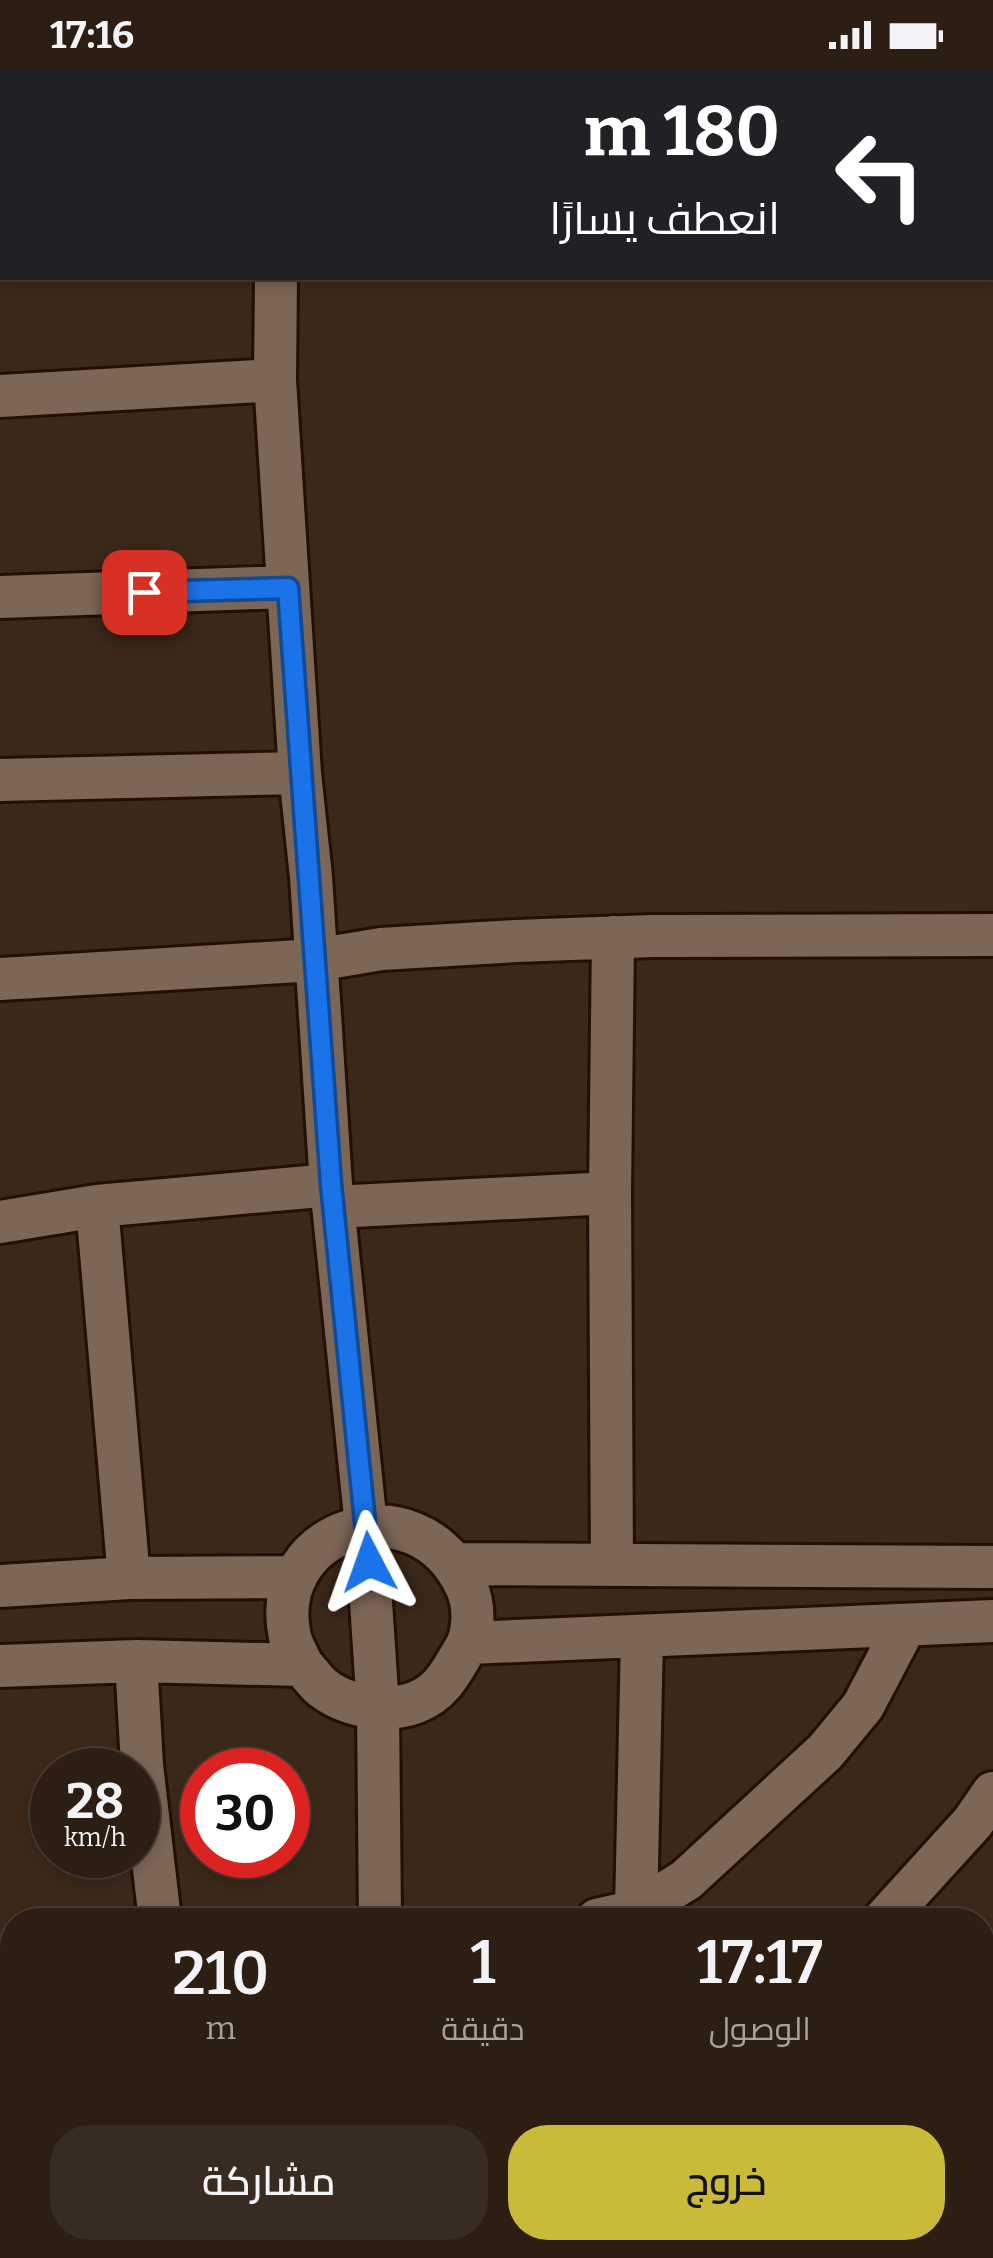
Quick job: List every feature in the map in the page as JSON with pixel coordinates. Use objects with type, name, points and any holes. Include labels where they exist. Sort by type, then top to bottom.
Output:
[{"type":"street","points":[[276,280],[275,380],[300,773],[332,1196],[366,1526],[378,1708],[380,1908]]},
{"type":"street","points":[[0,396],[275,380]]},
{"type":"street","points":[[0,597],[288,588]]},
{"type":"street","points":[[0,780],[300,773]]},
{"type":"street","points":[[0,979],[316,960],[381,949],[613,937],[993,934]]},
{"type":"street","points":[[612,1565],[613,937]]},
{"type":"street","points":[[0,1222],[97,1206],[332,1196],[610,1193]]},
{"type":"street","points":[[97,1206],[129,1578]]},
{"type":"street","points":[[366,1526],[400,1527],[432,1540],[456,1564],[470,1594],[472,1628],[469,1643],[441,1686],[412,1704],[378,1708],[348,1702],[322,1688],[302,1665],[290,1637],[288,1607],[296,1577],[314,1553],[338,1535],[366,1526]]},
{"type":"street","points":[[456,1564],[993,1567]]},
{"type":"street","points":[[0,1586],[129,1578],[296,1577]]},
{"type":"street","points":[[469,1643],[993,1622]]},
{"type":"street","points":[[632,1908],[686,1880],[825,1752],[863,1706],[905,1626]]},
{"type":"street","points":[[617,1908],[642,1637]]},
{"type":"street","points":[[0,1666],[136,1661],[302,1665]]},
{"type":"street","points":[[136,1661],[142,1765],[159,1908]]},
{"type":"street","points":[[895,1908],[974,1822],[993,1793]]},
{"type":"route","points":[[144,592],[288,588],[331,1184],[369,1562]]}]
